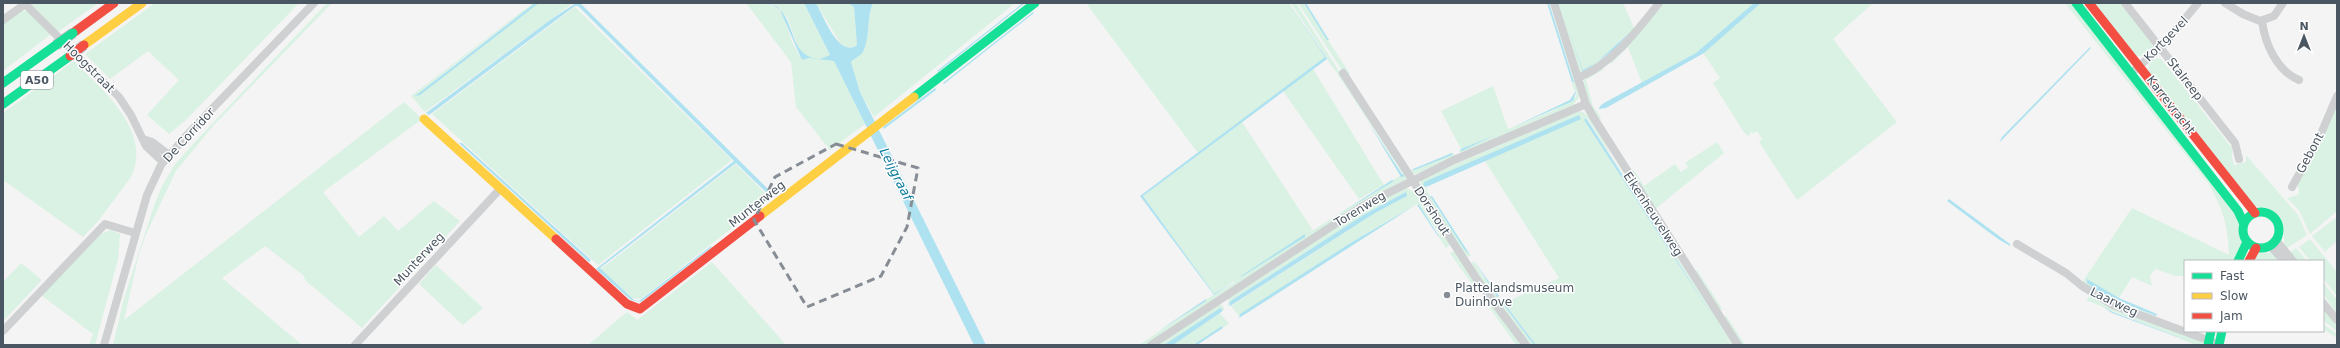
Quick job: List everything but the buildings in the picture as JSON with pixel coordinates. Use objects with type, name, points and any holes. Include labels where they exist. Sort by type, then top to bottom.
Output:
[{"type":"main road","name":"A50","points":[[3,83],[114,3]]},
{"type":"main road","name":"A50","points":[[3,104],[142,3]]},
{"type":"main road","name":"Munterweg","points":[[424,120],[627,304],[640,309],[1035,3]]},
{"type":"main road","name":"Karrevracht","points":[[2076,3],[2238,211],[2244,224]]},
{"type":"main road","name":"Karrevracht","points":[[2089,3],[2138,67],[2255,213]]},
{"type":"main road","points":[[2250,260],[2256,248],[2273,243],[2279,231],[2276,220],[2267,213],[2255,213],[2244,224],[2244,234],[2247,242],[2256,248]]},
{"type":"main road","points":[[2238,260],[2247,242]]},
{"type":"main road","points":[[2208,343],[2211,332]]},
{"type":"main road","points":[[2219,344],[2222,332]]},
{"type":"street","name":"Hoogstraat","points":[[25,3],[119,97],[143,138],[146,146],[163,162]]},
{"type":"street","points":[[3,20],[25,3]]},
{"type":"street","name":"De Corridor","points":[[104,345],[135,233],[150,187],[163,162],[314,3]]},
{"type":"street","name":"Eikenheuvelweg","points":[[1554,3],[1586,104],[1609,146],[1738,345]]},
{"type":"street","points":[[1578,78],[1597,68],[1610,58],[1659,3]]},
{"type":"street","name":"Stalreep","points":[[2125,3],[2235,143],[2239,158]]},
{"type":"street","name":"Kortgevel","points":[[2131,74],[2160,48],[2198,3]]},
{"type":"street","points":[[2225,3],[2248,17],[2262,21],[2274,16],[2283,3]]},
{"type":"street","points":[[2262,21],[2266,39],[2276,60],[2285,71],[2299,80]]},
{"type":"street","name":"Dorshout","points":[[1342,73],[1478,280],[1526,345]]},
{"type":"street","name":"Gebont","points":[[2292,187],[2320,136],[2337,96]]},
{"type":"street","name":"Torenweg","points":[[1151,345],[1364,205],[1412,180],[1586,104]]},
{"type":"street","name":"Hoogstraat","points":[[143,138],[152,142],[169,155]]},
{"type":"street","name":"Munterweg","points":[[355,345],[500,189]]},
{"type":"street","points":[[3,330],[105,224],[135,233]]},
{"type":"street","points":[[2273,243],[2283,260]]},
{"type":"street","points":[[2273,243],[2292,260]]},
{"type":"street","name":"Laarweg","points":[[2017,244],[2113,305],[2208,343],[2219,344]]},
{"type":"street","points":[[2324,304],[2337,320]]},
{"type":"highlighted area","points":[[836,144],[918,168],[907,227],[881,276],[807,307],[754,220],[775,177]]},
{"type":"green space","points":[[29,3],[33,4],[98,3],[58,32]]},
{"type":"green space","points":[[155,3],[299,3],[186,120],[169,134],[147,115],[179,80],[148,51],[110,79],[85,54]]},
{"type":"green space","points":[[327,3],[332,3],[212,127],[176,171],[146,234],[138,258],[124,320],[404,102],[422,119],[323,192],[359,237],[384,216],[398,231],[434,201],[460,221],[362,328],[306,281],[303,275],[265,246],[222,278],[302,345],[113,345],[124,298],[155,203],[162,186],[175,164]]},
{"type":"green space","points":[[535,3],[416,94],[539,3],[573,3],[425,112],[411,96]]},
{"type":"green space","points":[[746,3],[768,5],[775,7],[780,11],[793,44],[803,60],[809,58],[834,61],[865,124],[830,150],[796,107],[791,62]]},
{"type":"green space","points":[[770,3],[804,3],[830,55],[819,59],[811,58],[805,55],[797,44],[787,17]]},
{"type":"green space","points":[[816,3],[848,3],[854,7],[857,45],[850,48],[842,46]]},
{"type":"green space","points":[[873,3],[1015,3],[874,117],[860,92],[851,62],[863,52],[867,40]]},
{"type":"green space","points":[[1086,3],[1289,3],[1325,57],[1198,153]]},
{"type":"green space","points":[[1291,3],[1296,3],[1407,179],[1377,195],[1146,345],[1139,345],[1213,295],[1234,283],[1234,281],[1214,294],[1143,196],[1242,122],[1312,229],[1310,232],[1403,174]]},
{"type":"green space","points":[[1298,3],[1304,3],[1350,74],[1347,76],[1343,72]]},
{"type":"green space","points":[[1549,3],[1580,96],[1573,105],[1461,153],[1458,150],[1462,151],[1495,135],[1461,149],[1441,111],[1493,86],[1508,129],[1552,111],[1576,97],[1577,90],[1574,90],[1572,82],[1574,81]]},
{"type":"green space","points":[[1557,3],[1623,3],[1635,30],[1619,47],[1584,73],[1579,72]],"holes":[[[1569,26],[1583,70],[1598,61],[1629,32],[1611,52],[1583,72]]]},
{"type":"green space","points":[[1661,3],[1754,3],[1700,51],[1642,83],[1628,47],[1611,64],[1609,62]]},
{"type":"green space","points":[[1761,3],[1873,3],[1833,39],[1897,122],[1797,200],[1759,142],[1762,139],[1757,131],[1753,134],[1752,131],[1748,136],[1743,131],[1713,83],[1720,78],[1703,53]]},
{"type":"green space","points":[[2065,3],[2073,3],[2240,222],[2239,234],[2243,241],[2234,260],[2184,260],[2184,276],[2176,276],[2155,269],[2150,276],[2152,286],[2132,277],[2119,298],[2086,279],[2128,305],[2155,316],[2158,314],[2154,318],[2115,303],[2083,283],[2132,208],[2229,255],[2224,218],[2208,183]]},
{"type":"green space","points":[[2092,3],[2122,3],[2154,46],[2151,51],[2141,56],[2136,56]]},
{"type":"green space","points":[[575,7],[732,160],[598,265],[432,114]]},
{"type":"green space","points":[[22,10],[28,12],[51,34],[3,71],[3,23]]},
{"type":"green space","points":[[2157,58],[2161,59],[2232,148],[2234,165],[2246,162],[2246,155],[2298,215],[2307,235],[2287,248],[2284,240],[2283,227],[2279,218],[2268,210],[2254,206],[2147,72],[2150,62]]},
{"type":"green space","points":[[74,61],[110,98],[121,113],[130,128],[135,144],[136,160],[131,177],[99,220],[83,237],[3,180],[3,113]]},
{"type":"green space","points":[[1601,68],[1604,69],[1586,80],[1593,106],[1602,119],[1596,117],[1582,82]]},
{"type":"green space","points":[[1313,69],[1384,185],[1359,199],[1283,91]]},
{"type":"green space","points":[[2337,106],[2337,211],[2310,234],[2299,210],[2287,198],[2298,195],[2299,192],[2297,181]]},
{"type":"green space","points":[[1579,111],[1588,117],[1598,130],[1613,158],[1734,345],[1731,345],[1723,332],[1730,345],[1536,345],[1504,303],[1559,278],[1485,161],[1581,118],[1425,187],[1442,215],[1471,256],[1464,257],[1420,184],[1421,179]],"holes":[[[1587,118],[1719,326],[1584,120]]]},
{"type":"green space","points":[[1717,142],[1724,153],[1654,210],[1631,171],[1634,170],[1644,186],[1675,164],[1681,172],[1688,167],[1685,163]]},
{"type":"green space","points":[[1453,152],[1455,157],[1416,174],[1413,174],[1410,170],[1413,171]]},
{"type":"green space","points":[[736,164],[770,198],[641,299],[632,298],[601,269]]},
{"type":"green space","points":[[1405,187],[1417,194],[1450,245],[1446,248],[1438,236],[1440,234],[1417,204],[1352,242],[1239,316],[1231,306],[1375,213],[1406,196],[1406,192],[1365,214],[1232,300],[1229,303],[1230,306],[1228,306],[1229,296],[1371,204]]},
{"type":"green space","points":[[2337,217],[2337,241],[2325,252],[2312,236]]},
{"type":"green space","points":[[111,230],[120,234],[118,259],[95,345],[89,345],[93,334],[41,295],[101,234]]},
{"type":"green space","points":[[2310,239],[2337,272],[2337,296],[2324,279],[2324,260],[2309,260],[2299,247]]},
{"type":"green space","points":[[2296,248],[2306,260],[2297,260],[2290,252]]},
{"type":"green space","points":[[1455,251],[1478,285],[1476,290],[1450,253]]},
{"type":"green space","points":[[2259,252],[2270,253],[2277,259],[2276,260],[2254,260]]},
{"type":"green space","points":[[1474,261],[1482,275],[1534,345],[1529,345],[1505,314],[1471,264]]},
{"type":"green space","points":[[712,262],[786,345],[588,345],[627,312],[637,320]]},
{"type":"green space","points":[[21,263],[42,280],[3,321],[3,282]]},
{"type":"green space","points":[[436,265],[483,308],[463,325],[419,284]]},
{"type":"green space","points":[[1697,270],[1723,310],[1718,309],[1693,271]]},
{"type":"green space","points":[[2324,283],[2337,300],[2337,313],[2324,295]]},
{"type":"green space","points":[[2091,295],[2201,341],[2204,345],[2196,345],[2086,300]]},
{"type":"green space","points":[[1217,304],[1222,305],[1224,308],[1223,311],[1220,308],[1164,345],[1155,345]]},
{"type":"green space","points":[[1492,304],[1520,341],[1519,345],[1516,345],[1489,307]]},
{"type":"green space","points":[[2324,309],[2337,325],[2337,331],[2324,321]]},
{"type":"green space","points":[[1220,313],[1229,324],[1193,345],[1173,345]]},
{"type":"green space","points":[[1726,315],[1745,345],[1741,345],[1725,317]]},
{"type":"green space","points":[[2324,325],[2337,334],[2337,338],[2324,330]]},
{"type":"water","points":[[535,3],[539,3],[420,95],[415,96]]},
{"type":"water","points":[[576,3],[581,4],[770,191],[768,194],[736,163],[600,268],[634,300],[639,301],[711,246],[712,247],[641,302],[631,300],[596,269],[734,161],[578,6],[575,6],[429,115],[426,113],[550,20]]},
{"type":"water","name":"Leijgraaf","points":[[804,3],[816,3],[832,34],[844,46],[850,48],[857,45],[854,7],[848,3],[873,3],[867,40],[863,52],[851,62],[860,92],[986,345],[974,345],[834,61],[809,58],[803,60],[780,10],[787,20],[800,49],[808,56],[820,59],[830,55]]},
{"type":"water","points":[[1023,3],[1025,3],[938,72],[937,71]]},
{"type":"water","points":[[1289,3],[1337,73],[1327,59],[1143,196],[1214,294],[1235,281],[1214,295],[1140,196],[1325,57]]},
{"type":"water","points":[[1304,3],[1306,3],[1329,40],[1327,40]]},
{"type":"water","points":[[1547,3],[1549,3],[1574,82],[1572,82]]},
{"type":"water","points":[[1754,3],[1761,3],[1704,53],[1606,108],[1599,109],[1604,103],[1696,53]]},
{"type":"water","points":[[1033,12],[1034,13],[944,84],[943,83]]},
{"type":"water","points":[[1567,26],[1583,70],[1598,61],[1630,32],[1615,49],[1583,72]]},
{"type":"water","points":[[2090,47],[2091,48],[1999,143],[2002,137]]},
{"type":"water","points":[[935,88],[936,90],[884,129],[883,127]]},
{"type":"water","points":[[1577,89],[1573,101],[1513,127],[1570,100]]},
{"type":"water","points":[[1579,115],[1581,119],[1426,187],[1423,185],[1424,182]]},
{"type":"water","points":[[1586,118],[1719,326],[1584,120]]},
{"type":"water","points":[[1368,122],[1402,174],[1405,176],[1401,177]]},
{"type":"water","points":[[1495,135],[1462,151],[1460,151],[1461,149]]},
{"type":"water","points":[[459,143],[462,143],[591,260],[589,262]]},
{"type":"water","points":[[1452,153],[1452,155],[1412,171],[1413,169]]},
{"type":"water","points":[[1392,180],[1394,181],[1339,214]]},
{"type":"water","points":[[1406,192],[1407,196],[1375,213],[1230,306],[1229,303],[1232,300],[1365,214]]},
{"type":"water","points":[[1430,196],[1432,196],[1470,255],[1464,249]]},
{"type":"water","points":[[1949,199],[2010,244],[2010,246],[1998,239],[1947,201]]},
{"type":"water","points":[[1417,205],[1419,205],[1439,236],[1438,236]]},
{"type":"water","points":[[1414,206],[1239,318],[1240,314],[1352,242]]},
{"type":"water","points":[[1305,234],[1305,237],[1241,277],[1241,276]]},
{"type":"water","points":[[1475,262],[1499,296],[1497,297]]},
{"type":"water","points":[[2087,279],[2119,298],[2157,314],[2156,316],[2104,295],[2087,283]]},
{"type":"water","points":[[1206,299],[1206,301],[1157,332]]},
{"type":"water","points":[[1504,303],[1536,345],[1534,345],[1503,304]]},
{"type":"water","points":[[2102,306],[2113,312],[2196,344],[2112,313]]},
{"type":"water","points":[[1220,308],[1223,310],[1220,313],[1173,345],[1164,345]]},
{"type":"water","points":[[1222,326],[1223,328],[1197,345],[1193,345]]},
{"type":"traffic: fast","points":[[914,97],[1035,3]]},
{"type":"traffic: fast","points":[[2076,3],[2238,211],[2244,224]]},
{"type":"traffic: fast","points":[[56,45],[73,33]]},
{"type":"traffic: fast","points":[[3,83],[56,45]]},
{"type":"traffic: fast","points":[[3,104],[70,56]]},
{"type":"traffic: fast","points":[[2264,212],[2274,217],[2278,223],[2279,230],[2278,237],[2274,243],[2268,247],[2258,248],[2248,243],[2244,237],[2243,227],[2248,217],[2254,213],[2264,212]]},
{"type":"traffic: fast","points":[[2238,260],[2247,242]]},
{"type":"traffic: fast","points":[[2208,345],[2211,332]]},
{"type":"traffic: fast","points":[[2219,345],[2222,332]]},
{"type":"traffic: slow","points":[[84,45],[142,3]]},
{"type":"traffic: slow","points":[[760,216],[914,97]]},
{"type":"traffic: slow","points":[[424,119],[556,239]]},
{"type":"traffic: jam","points":[[73,33],[114,3]]},
{"type":"traffic: jam","points":[[2089,3],[2255,213]]},
{"type":"traffic: jam","points":[[70,56],[84,45]]},
{"type":"traffic: jam","points":[[556,239],[627,304],[640,309],[760,216]]},
{"type":"traffic: jam","points":[[2250,260],[2256,248]]},
{"type":"place","name":"Plattelandsmuseum Duinhove","points":[[1447,295]]}]
